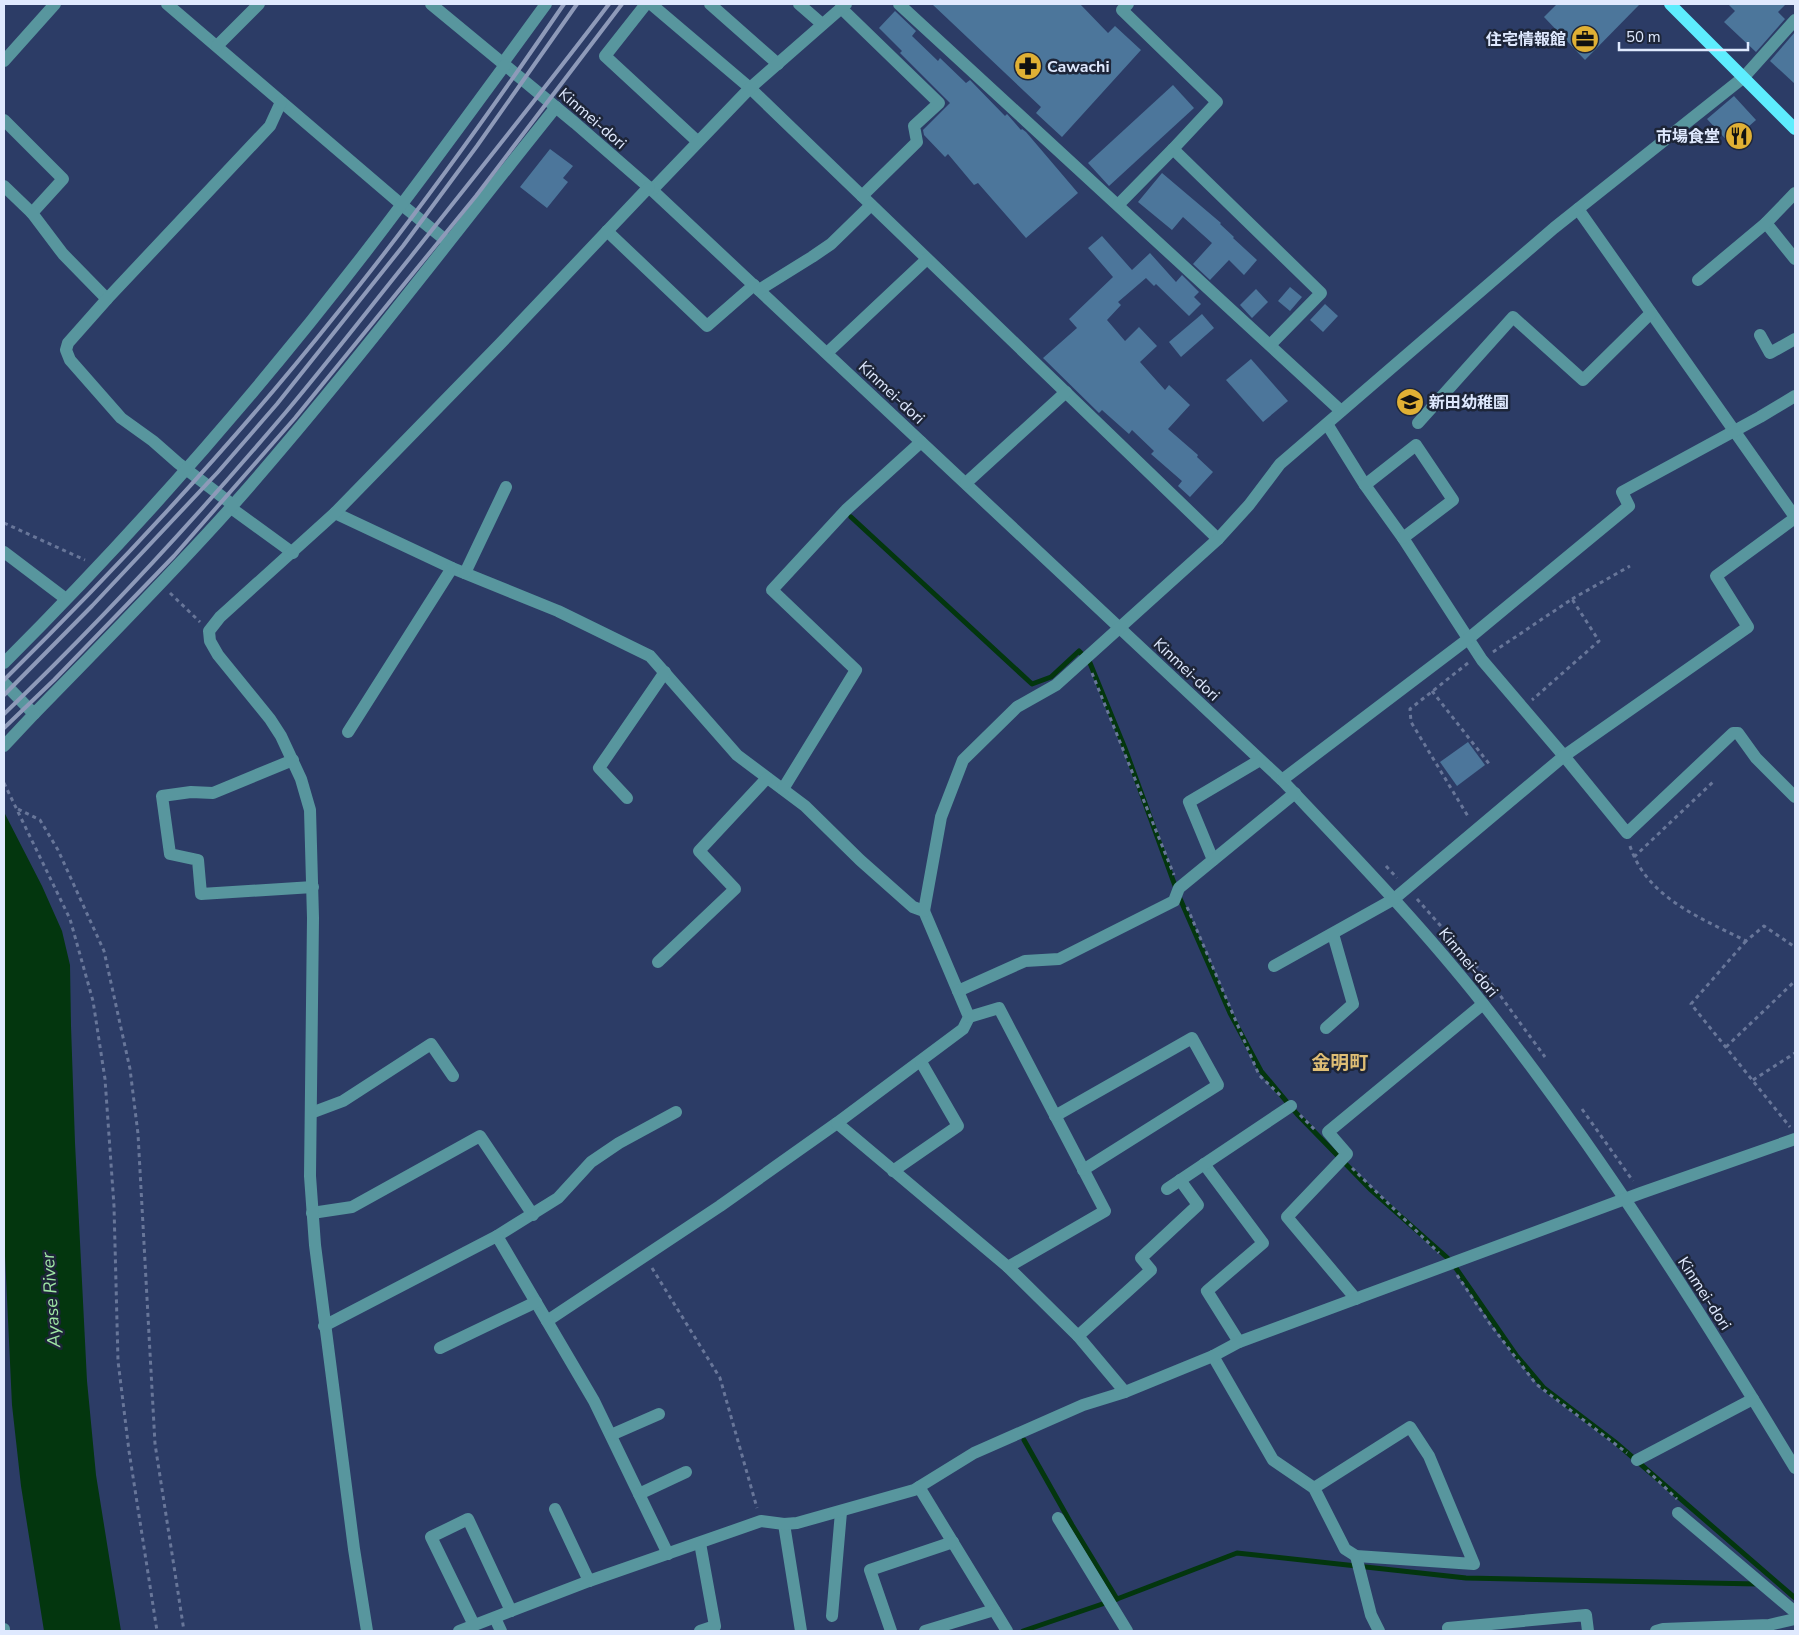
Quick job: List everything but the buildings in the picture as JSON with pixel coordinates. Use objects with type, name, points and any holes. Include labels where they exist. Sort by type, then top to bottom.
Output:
[{"type":"main road","points":[[1672,4],[1795,129]]},
{"type":"street","points":[[4,61],[55,4]]},
{"type":"street","points":[[167,4],[448,242]]},
{"type":"street","points":[[217,46],[259,4]]},
{"type":"street","name":"Kinmei-dori","points":[[431,4],[556,107],[650,189],[1282,780],[1394,899],[1483,1004],[1540,1078],[1625,1200],[1795,1468]]},
{"type":"street","points":[[4,662],[90,574],[187,468],[286,352],[402,205],[546,4]]},
{"type":"street","points":[[646,4],[605,56],[697,141]]},
{"type":"street","points":[[651,4],[750,88],[1218,539]]},
{"type":"street","points":[[710,4],[778,64]]},
{"type":"street","points":[[799,4],[822,24]]},
{"type":"street","points":[[899,4],[1341,411]]},
{"type":"street","points":[[1118,205],[1218,102],[1122,10],[1128,4]]},
{"type":"street","points":[[366,1631],[324,1326],[312,1213],[310,1176],[313,887],[310,810],[301,779],[281,736],[270,719],[218,655],[210,641],[209,631],[220,617],[335,513],[607,231],[750,88],[843,6],[938,103],[914,126],[917,142],[831,244],[812,258],[756,288],[706,326],[607,231]]},
{"type":"street","points":[[969,1017],[924,911],[941,817],[963,760],[1017,707],[1056,686],[1218,539],[1249,506],[1280,464],[1536,243],[1744,77],[1795,20]]},
{"type":"street","points":[[281,102],[270,126],[107,299],[68,343],[66,350],[70,360],[121,418],[153,441],[178,463],[187,468],[293,553]]},
{"type":"street","points":[[4,746],[160,584],[232,506],[368,345],[556,107]]},
{"type":"street","points":[[4,120],[62,179],[32,213]]},
{"type":"street","points":[[1173,148],[1321,293],[1270,346]]},
{"type":"street","points":[[4,186],[32,213],[63,254],[107,299]]},
{"type":"street","points":[[1698,280],[1766,223],[1795,193]]},
{"type":"street","points":[[1274,966],[1394,899],[1564,756],[1748,627],[1716,576],[1795,517],[1578,209]]},
{"type":"street","points":[[1766,223],[1795,259]]},
{"type":"street","points":[[827,354],[927,259]]},
{"type":"street","points":[[1418,423],[1513,317],[1583,380],[1652,313]]},
{"type":"street","points":[[1760,335],[1770,353],[1795,339]]},
{"type":"street","points":[[966,483],[1066,392]]},
{"type":"street","points":[[1282,780],[1468,639],[1629,506],[1622,492],[1795,396]]},
{"type":"street","points":[[1327,424],[1365,485],[1403,538],[1480,658],[1564,756],[1626,833],[1733,733],[1738,733],[1756,758],[1795,797]]},
{"type":"street","points":[[783,789],[856,670],[772,590],[846,510],[921,442]]},
{"type":"street","points":[[1365,485],[1416,445],[1453,500],[1403,538]]},
{"type":"street","points":[[465,573],[506,487]]},
{"type":"street","points":[[335,513],[452,568],[558,612],[650,656],[737,755],[783,789],[913,906],[924,911]]},
{"type":"street","points":[[4,552],[66,599]]},
{"type":"street","points":[[348,732],[452,568]]},
{"type":"street","points":[[627,798],[599,768],[664,672]]},
{"type":"street","points":[[4,683],[34,714]]},
{"type":"street","points":[[293,760],[213,793],[191,792],[162,796],[170,854],[198,860],[201,894],[313,887]]},
{"type":"street","points":[[1213,860],[1189,802],[1260,760]]},
{"type":"street","points":[[658,962],[735,888],[699,851],[767,778]]},
{"type":"street","points":[[958,991],[1025,961],[1059,959],[1174,901],[1179,888],[1295,794]]},
{"type":"street","points":[[1326,1028],[1353,1004],[1333,934]]},
{"type":"street","points":[[1356,1299],[1288,1217],[1347,1154],[1328,1132],[1483,1004]]},
{"type":"street","points":[[547,1321],[720,1206],[837,1123],[963,1029],[969,1017],[999,1008],[1105,1211],[1008,1268]]},
{"type":"street","points":[[1055,1116],[1192,1038],[1218,1085],[1083,1170]]},
{"type":"street","points":[[311,1113],[343,1101],[431,1044],[453,1076]]},
{"type":"street","points":[[893,1171],[958,1126],[921,1062]]},
{"type":"street","points":[[1167,1189],[1290,1106]]},
{"type":"street","points":[[324,1326],[497,1236],[533,1215],[558,1198],[591,1162],[619,1143],[676,1112]]},
{"type":"street","points":[[837,1123],[1008,1268],[1078,1336],[1125,1392]]},
{"type":"street","points":[[312,1213],[352,1207],[480,1136],[533,1215]]},
{"type":"street","points":[[459,1631],[589,1581],[761,1521],[784,1524],[797,1523],[914,1490],[974,1453],[1083,1405],[1125,1392],[1213,1356],[1239,1342],[1795,1139]]},
{"type":"street","points":[[1204,1164],[1262,1243],[1207,1290],[1239,1342]]},
{"type":"street","points":[[1078,1336],[1151,1270],[1141,1258],[1198,1205],[1180,1180]]},
{"type":"street","points":[[497,1236],[594,1401],[668,1554]]},
{"type":"street","points":[[440,1348],[536,1302]]},
{"type":"street","points":[[1213,1356],[1274,1460],[1314,1488],[1345,1549],[1356,1556],[1474,1564],[1429,1456],[1410,1427],[1314,1488]]},
{"type":"street","points":[[1637,1460],[1753,1399]]},
{"type":"street","points":[[610,1435],[659,1414]]},
{"type":"street","points":[[639,1494],[686,1472]]},
{"type":"street","points":[[919,1487],[1007,1631]]},
{"type":"street","points":[[555,1509],[589,1581]]},
{"type":"street","points":[[832,1616],[841,1512]]},
{"type":"street","points":[[1678,1513],[1795,1612]]},
{"type":"street","points":[[1058,1518],[1127,1631]]},
{"type":"street","points":[[474,1626],[432,1537],[468,1519],[511,1611]]},
{"type":"street","points":[[784,1524],[801,1631]]},
{"type":"street","points":[[891,1631],[870,1570],[952,1542]]},
{"type":"street","points":[[700,1543],[715,1626],[700,1631]]},
{"type":"street","points":[[1356,1556],[1371,1615],[1379,1631]]},
{"type":"street","points":[[925,1631],[994,1610]]},
{"type":"street","points":[[1450,1631],[1448,1628],[1586,1615],[1588,1631]]},
{"type":"street","points":[[495,1618],[501,1631]]},
{"type":"street","points":[[1656,1631],[1769,1626],[1795,1619]]},
{"type":"path","points":[[4,523],[90,562],[90,574]]},
{"type":"path","points":[[1470,819],[1411,722],[1410,709],[1480,658],[1572,599],[1630,566]]},
{"type":"path","points":[[160,584],[209,631]]},
{"type":"path","points":[[1523,708],[1599,640],[1572,599]]},
{"type":"path","points":[[1432,692],[1490,765]]},
{"type":"path","points":[[1634,857],[1713,782]]},
{"type":"path","points":[[4,783],[70,919],[93,1001],[105,1079],[114,1206],[118,1361],[129,1451],[157,1631]]},
{"type":"path","points":[[17,809],[40,820],[54,842],[104,952],[130,1069],[140,1162],[155,1444],[184,1631]]},
{"type":"path","points":[[1626,833],[1634,857],[1649,881],[1666,898],[1746,941]]},
{"type":"path","points":[[1795,948],[1764,926],[1746,941],[1691,1004],[1795,1133]]},
{"type":"path","points":[[1726,1047],[1795,981]]},
{"type":"path","points":[[1752,1080],[1795,1053]]},
{"type":"path","points":[[644,1255],[720,1378],[761,1521]]},
{"type":"water","name":"Ayase River","points":[[4,812],[42,886],[62,931],[70,965],[75,1143],[87,1381],[96,1475],[121,1631],[44,1631],[21,1486],[12,1405],[4,1234]]},
{"type":"waterway","points":[[851,517],[1032,684],[1051,677],[1079,651],[1090,663],[1126,751],[1178,894],[1230,1013],[1261,1071],[1297,1114],[1371,1190],[1451,1261],[1516,1355],[1544,1388],[1615,1442],[1795,1598]]},
{"type":"waterway","points":[[1024,1440],[1117,1599]]},
{"type":"waterway","points":[[1023,1631],[1117,1599],[1237,1553],[1466,1578],[1758,1584]]},
{"type":"railway","points":[[4,680],[90,593],[174,503],[256,412],[295,365],[424,202],[564,4]]},
{"type":"railway","points":[[4,695],[92,606],[218,472],[277,404],[403,246],[477,146],[577,4]]},
{"type":"railway","points":[[4,714],[149,567],[286,412],[510,132],[609,4]]},
{"type":"railway","points":[[4,728],[54,680],[174,556],[295,418],[476,196],[622,4]]},
{"type":"place","name":"住宅情報館","points":[[1585,39]]},
{"type":"place","name":"Cawachi","points":[[1028,66]]},
{"type":"place","name":"市場食堂","points":[[1739,136]]},
{"type":"place","name":"新田幼稚園","points":[[1410,402]]},
{"type":"district","name":"金明町","points":[[1340,1062]]}]
